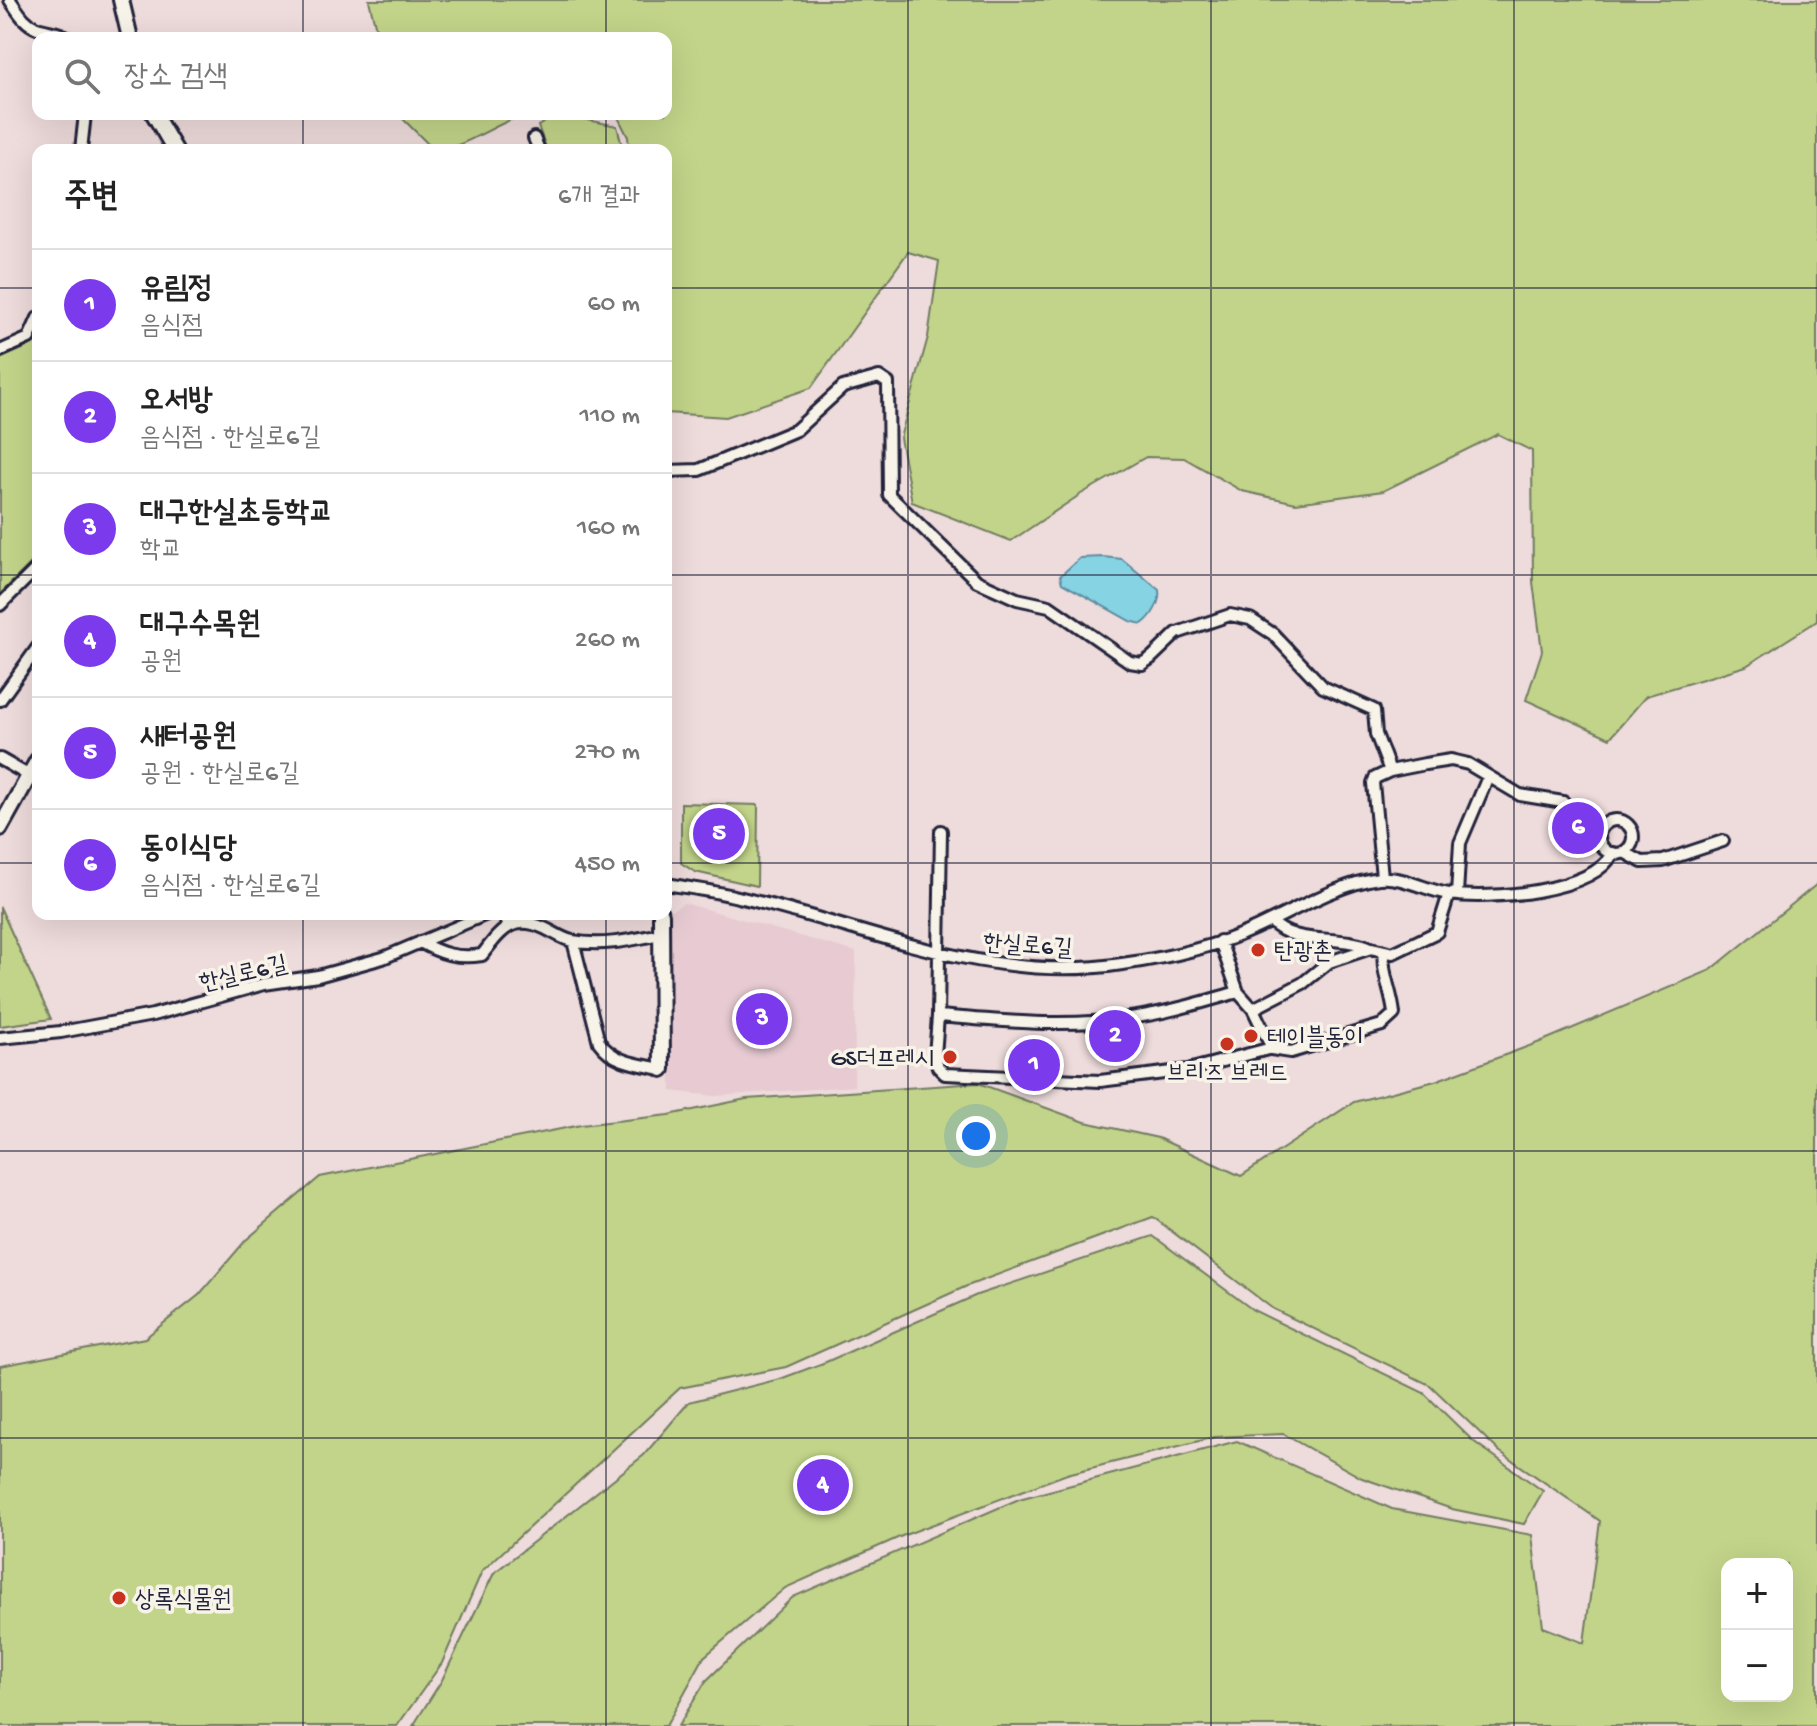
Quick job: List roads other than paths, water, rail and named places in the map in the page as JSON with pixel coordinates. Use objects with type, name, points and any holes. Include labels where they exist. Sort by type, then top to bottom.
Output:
[{"type":"main road","points":[[121,0],[129,32]]},
{"type":"main road","points":[[158,120],[172,144]]},
{"type":"main road","points":[[0,828],[32,769]]},
{"type":"main road","points":[[661,920],[662,1069]]},
{"type":"street","points":[[10,0],[27,23],[58,32]]},
{"type":"street","points":[[82,144],[84,120]]},
{"type":"street","points":[[534,138],[536,144]]},
{"type":"street","points":[[0,351],[29,338],[32,331]]},
{"type":"street","points":[[672,471],[699,470],[796,430],[843,387],[879,377],[888,383],[889,495],[977,581],[1017,599],[1049,606],[1130,662],[1142,664],[1177,633],[1230,615],[1250,619],[1273,634],[1323,687],[1374,710],[1376,734],[1390,771]]},
{"type":"street","points":[[0,605],[32,573]]},
{"type":"street","points":[[0,700],[32,655]]},
{"type":"street","points":[[0,759],[28,775]]},
{"type":"street","points":[[1451,760],[1468,764],[1520,795],[1563,802],[1584,822],[1600,831],[1612,820],[1628,824],[1633,839],[1603,867],[1573,882],[1538,890],[1453,894],[1382,877],[1373,783],[1375,778],[1390,771],[1451,760]]},
{"type":"street","points":[[1271,921],[1288,934],[1357,941],[1393,953],[1437,932],[1453,894],[1460,843],[1488,777]]},
{"type":"street","points":[[941,831],[935,1056],[938,1067],[945,1074],[1100,1081],[1188,1070],[1271,1049],[1291,1052],[1389,1021],[1394,1014],[1392,993],[1384,969],[1384,951]]},
{"type":"street","points":[[1600,831],[1603,847],[1642,862],[1663,861],[1723,841]]},
{"type":"street","name":"한실로6길","points":[[672,885],[737,897],[939,953],[995,964],[1076,968],[1121,964],[1220,941],[1357,883],[1382,877]]},
{"type":"street","name":"한실로6길","points":[[0,1038],[61,1032],[153,1015],[264,984],[331,973],[383,958],[473,920]]},
{"type":"street","points":[[506,920],[509,925]]},
{"type":"street","points":[[420,942],[440,953],[465,957],[482,955],[509,925],[525,922],[573,941],[603,944],[660,934]]},
{"type":"street","points":[[573,941],[587,1005],[599,1042],[607,1054],[619,1060],[662,1069]]},
{"type":"street","points":[[1220,941],[1238,992],[1253,1009],[1271,1049]]},
{"type":"street","points":[[1253,1009],[1303,983],[1329,962],[1371,948]]},
{"type":"street","points":[[938,1016],[1049,1022],[1128,1019],[1180,1009],[1238,992]]},
{"type":"water","points":[[1080,558],[1122,559],[1159,590],[1155,609],[1142,624],[1130,621],[1062,583],[1060,576]]},
{"type":"place","name":"동이식당","points":[[1578,828]]},
{"type":"place","name":"새터공원","points":[[719,834]]},
{"type":"place","name":"탄광촌","points":[[1258,950]]},
{"type":"place","name":"대구한실초등학교","points":[[762,1019]]},
{"type":"place","name":"오서방","points":[[1115,1036]]},
{"type":"place","name":"테이블동이","points":[[1251,1036]]},
{"type":"place","name":"브리즈 브레드","points":[[1227,1044]]},
{"type":"place","name":"GS더프레시","points":[[950,1057]]},
{"type":"place","name":"유림정","points":[[1034,1065]]},
{"type":"place","name":"대구수목원","points":[[823,1485]]},
{"type":"place","name":"상록식물원","points":[[119,1598]]}]
